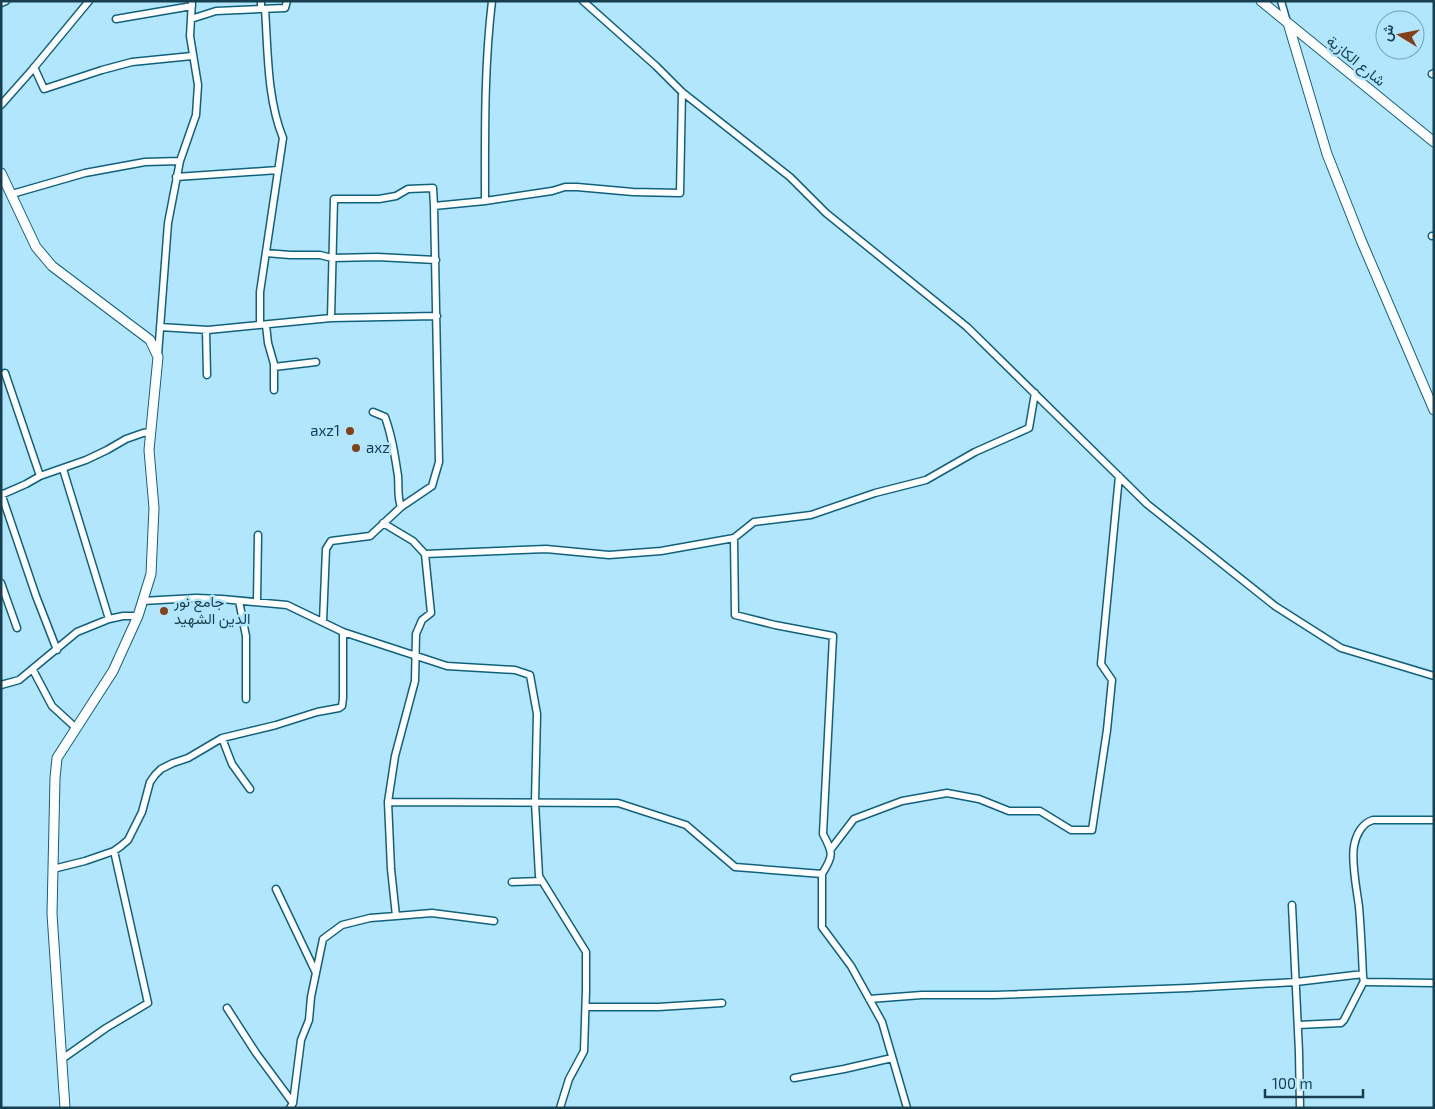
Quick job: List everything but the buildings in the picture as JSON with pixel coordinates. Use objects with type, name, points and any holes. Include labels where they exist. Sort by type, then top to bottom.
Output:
[{"type":"street","points":[[1,3],[6,1]]},
{"type":"street","points":[[1,105],[89,1]]},
{"type":"street","points":[[261,1],[277,123],[283,138],[260,292],[263,325],[274,366],[274,390]]},
{"type":"street","points":[[191,19],[216,11],[285,8],[288,1]]},
{"type":"street","points":[[485,201],[486,72],[492,1]]},
{"type":"street","points":[[583,1],[656,66],[682,92],[790,177],[826,214],[967,326],[1147,504],[1274,606],[1341,648],[1434,676]]},
{"type":"street","name":"شارع الكازية","points":[[1261,1],[1434,142]]},
{"type":"street","points":[[1281,1],[1327,154],[1361,240],[1434,410]]},
{"type":"street","points":[[65,1108],[52,914],[57,758],[113,671],[138,616],[151,574],[154,508],[149,450],[168,223],[180,160],[196,115],[198,85],[190,36],[192,4],[116,19]]},
{"type":"street","points":[[34,67],[44,89],[132,62],[192,56]]},
{"type":"street","points":[[434,206],[485,201],[552,191],[565,187],[633,192],[680,192],[682,92]]},
{"type":"street","points":[[12,194],[86,173],[145,162],[180,160]]},
{"type":"street","points":[[176,177],[278,170]]},
{"type":"street","points":[[1,173],[36,247],[52,266],[150,340],[158,357]]},
{"type":"street","points":[[323,622],[326,548],[331,541],[370,536],[401,507],[432,486],[439,462],[433,188],[408,188],[396,196],[379,199],[334,199],[331,318]]},
{"type":"street","points":[[266,253],[320,255],[332,258],[377,257],[436,260]]},
{"type":"street","points":[[160,327],[206,330],[331,318],[437,316]]},
{"type":"street","points":[[206,330],[207,375]]},
{"type":"street","points":[[274,366],[316,362]]},
{"type":"street","points":[[5,373],[40,476]]},
{"type":"street","points":[[425,554],[546,549],[609,555],[661,551],[734,538],[754,522],[811,515],[875,492],[926,480],[976,452],[1029,428],[1035,393]]},
{"type":"street","points":[[373,412],[386,417],[390,429],[398,476],[398,498],[401,507]]},
{"type":"street","points":[[57,650],[1,495],[40,476],[107,450],[126,439],[143,432],[151,432]]},
{"type":"street","points":[[62,469],[109,619]]},
{"type":"street","points":[[831,849],[854,819],[902,801],[947,793],[979,799],[1009,811],[1040,811],[1071,830],[1092,830],[1107,730],[1112,680],[1102,664],[1119,476]]},
{"type":"street","points":[[383,523],[413,541],[425,554],[431,613],[422,620],[416,634],[415,681],[395,756],[388,802],[391,869],[396,916]]},
{"type":"street","points":[[257,602],[258,535]]},
{"type":"street","points":[[734,538],[735,615],[775,626],[832,636],[823,834],[831,849],[830,862],[822,874],[822,927],[851,966],[882,1022],[907,1108]]},
{"type":"street","points":[[1,583],[17,628]]},
{"type":"street","points":[[142,601],[182,598],[287,605],[343,632],[447,666],[515,670],[530,675],[537,714],[535,802],[540,876],[586,952],[584,1051],[569,1079],[560,1108]]},
{"type":"street","points":[[239,601],[246,636],[246,699]]},
{"type":"street","points":[[1,685],[18,680],[33,670],[77,632],[109,619],[123,616],[138,616]]},
{"type":"street","points":[[54,869],[114,851],[128,840],[142,812],[150,782],[161,769],[188,758],[222,738],[342,706],[343,632]]},
{"type":"street","points":[[33,670],[52,706],[76,728]]},
{"type":"street","points":[[222,738],[232,764],[250,788]]},
{"type":"street","points":[[388,802],[618,803],[686,824],[735,867],[822,874]]},
{"type":"street","points":[[1298,1026],[1341,1023],[1363,977],[1354,848],[1357,836],[1363,825],[1373,820],[1434,820]]},
{"type":"street","points":[[62,1058],[106,1028],[148,1003],[114,851]]},
{"type":"street","points":[[512,882],[542,881]]},
{"type":"street","points":[[276,888],[316,973]]},
{"type":"street","points":[[1292,905],[1300,1108]]},
{"type":"street","points":[[292,1106],[301,1040],[309,1020],[311,996],[323,939],[342,924],[370,918],[432,913],[494,921]]},
{"type":"street","points":[[869,998],[1188,988],[1363,977]]},
{"type":"street","points":[[1363,977],[1367,982],[1434,983]]},
{"type":"street","points":[[586,1007],[658,1007],[722,1003]]},
{"type":"street","points":[[227,1008],[292,1106]]},
{"type":"street","points":[[794,1078],[892,1058]]},
{"type":"place","name":"axz1","points":[[350,431]]},
{"type":"place","name":"axz","points":[[356,448]]},
{"type":"place","name":"جامع نور الدين الشهيد","points":[[164,611]]}]
